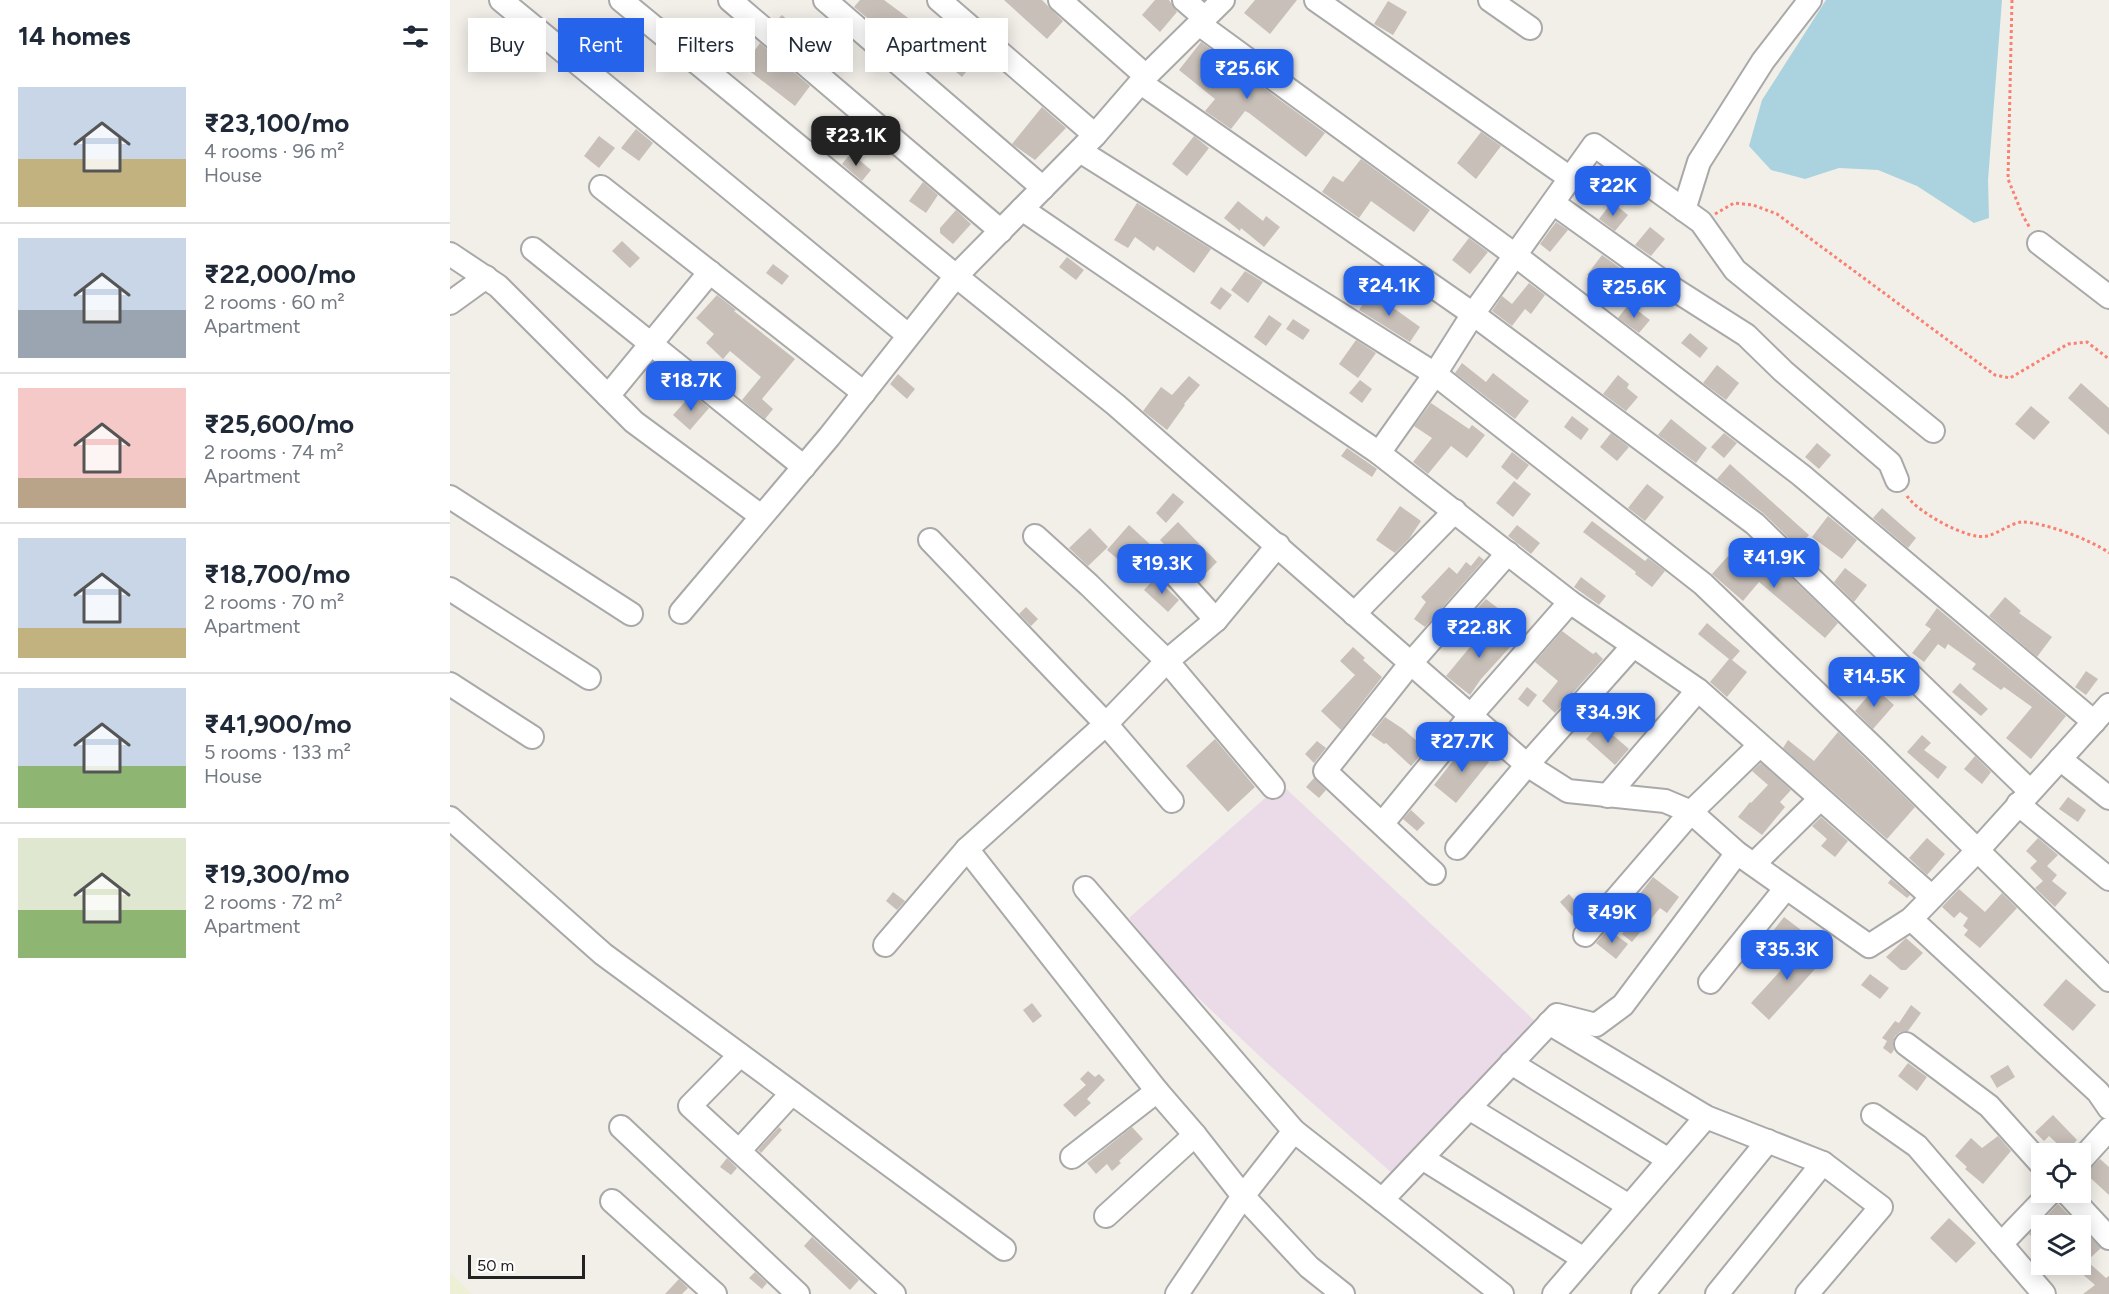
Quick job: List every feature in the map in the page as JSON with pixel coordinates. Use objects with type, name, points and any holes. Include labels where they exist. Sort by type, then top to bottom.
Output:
[{"type":"street","points":[[501,0],[908,335]]},
{"type":"street","points":[[621,0],[1116,405],[1527,765],[1569,791],[1665,801],[1691,812],[1746,858],[1869,946],[1911,919],[2101,714],[1801,475],[1515,255],[1202,21],[1184,0]]},
{"type":"street","points":[[730,0],[1001,231]]},
{"type":"street","points":[[825,0],[1043,188]]},
{"type":"street","points":[[939,0],[1088,143],[1435,374],[1703,584],[1876,750],[2109,980]]},
{"type":"street","points":[[1060,0],[1144,79],[1473,315],[1755,524],[2024,798],[2109,879]]},
{"type":"street","points":[[681,612],[804,467],[956,276],[1088,143],[1144,79],[1223,0]]},
{"type":"street","points":[[1316,0],[1570,178]]},
{"type":"street","points":[[1490,0],[1530,28]]},
{"type":"street","points":[[1692,216],[1699,162],[1763,61],[1810,0]]},
{"type":"street","points":[[1379,453],[1435,374],[1473,315],[1594,145],[1692,216],[1735,270],[1933,431]]},
{"type":"street","points":[[601,187],[864,393]]},
{"type":"street","points":[[1553,203],[1669,286],[1746,335],[1783,371],[1890,463],[1896,480]]},
{"type":"street","points":[[1022,209],[1379,453],[1570,602],[1698,690],[1932,897]]},
{"type":"street","points":[[2039,243],[2109,297]]},
{"type":"street","points":[[533,249],[804,467]]},
{"type":"street","points":[[450,254],[498,286],[634,422],[761,516]]},
{"type":"street","points":[[608,396],[710,272]]},
{"type":"street","points":[[450,303],[486,277]]},
{"type":"street","points":[[450,497],[631,614]]},
{"type":"street","points":[[1354,614],[1455,511]]},
{"type":"street","points":[[1035,536],[1167,661],[1273,787]]},
{"type":"street","points":[[930,540],[1106,724],[1172,801]]},
{"type":"street","points":[[885,945],[967,849],[1106,724],[1167,661],[1216,620],[1278,546]]},
{"type":"street","points":[[1434,873],[1325,771],[1410,664],[1508,553]]},
{"type":"street","points":[[1160,558],[1216,620]]},
{"type":"street","points":[[450,589],[589,678]]},
{"type":"street","points":[[1382,824],[1471,715],[1570,602]]},
{"type":"street","points":[[1457,848],[1633,646]]},
{"type":"street","points":[[450,684],[532,737]]},
{"type":"street","points":[[1606,796],[1698,690]]},
{"type":"street","points":[[1585,935],[1691,812],[1759,746]]},
{"type":"street","points":[[2060,759],[2109,798]]},
{"type":"street","points":[[1382,1200],[1557,1015],[1596,1025],[1623,1005],[1746,858],[1820,799]]},
{"type":"street","points":[[450,818],[603,954],[1004,1249]]},
{"type":"street","points":[[967,849],[1157,1091],[1243,1196],[1309,1267],[1343,1294]]},
{"type":"street","points":[[1085,888],[1294,1131],[1502,1294]]},
{"type":"street","points":[[1710,982],[1786,888]]},
{"type":"street","points":[[1911,919],[2098,1092],[2109,1108]]},
{"type":"street","points":[[1549,1023],[1706,1117],[1823,1163],[1881,1207],[1807,1294]]},
{"type":"street","points":[[1906,1044],[1989,1106],[2031,1153]]},
{"type":"street","points":[[740,1055],[690,1106],[894,1294]]},
{"type":"street","points":[[1511,1063],[1669,1160]]},
{"type":"street","points":[[1072,1157],[1157,1091]]},
{"type":"street","points":[[739,1151],[792,1093]]},
{"type":"street","points":[[1469,1108],[1629,1206]]},
{"type":"street","points":[[1873,1115],[1917,1146],[2044,1294]]},
{"type":"street","points":[[1554,1294],[1706,1117]]},
{"type":"street","points":[[621,1126],[798,1294]]},
{"type":"street","points":[[2091,1149],[2109,1129]]},
{"type":"street","points":[[1177,1294],[1243,1196],[1294,1131]]},
{"type":"street","points":[[1106,1216],[1195,1135]]},
{"type":"street","points":[[1643,1294],[1768,1141]]},
{"type":"street","points":[[1422,1158],[1584,1259]]},
{"type":"street","points":[[1717,1294],[1823,1163]]},
{"type":"street","points":[[612,1202],[715,1294]]},
{"type":"street","points":[[2001,1244],[2040,1203]]},
{"type":"street","points":[[2076,1203],[2109,1238]]},
{"type":"path","points":[[2012,0],[2008,179],[2023,216],[2039,243]]},
{"type":"path","points":[[1692,216],[1734,203],[1753,205],[1777,214],[1995,375],[2010,378],[2068,344],[2087,342],[2109,359]]},
{"type":"path","points":[[1896,480],[1911,503],[1968,535],[1985,536],[2021,522],[2077,536],[2109,553]]},
{"type":"shaded area","points":[[1281,784],[1535,1021],[1393,1174],[1268,1064],[1176,977],[1129,918]]},
{"type":"green space","points":[[450,1272],[472,1294],[450,1294]]},
{"type":"water","points":[[1826,0],[2002,0],[1988,180],[1989,218],[1974,223],[1917,186],[1878,170],[1839,168],[1805,179],[1771,170],[1749,146],[1762,100]]},
{"type":"building","points":[[860,0],[884,0],[908,18],[867,18],[854,7]]},
{"type":"building","points":[[1004,0],[1042,0],[1063,21],[1047,39]]},
{"type":"building","points":[[1155,0],[1169,0],[1177,12],[1160,32],[1142,15]]},
{"type":"building","points":[[1255,0],[1297,0],[1270,34],[1244,13]]},
{"type":"building","points":[[1388,1],[1407,12],[1393,35],[1374,24]]},
{"type":"building","points":[[1201,42],[1325,133],[1306,157],[1245,111],[1231,129],[1205,111],[1215,99],[1179,70]]},
{"type":"building","points":[[760,43],[767,49],[767,72],[794,72],[810,86],[795,106],[751,72],[755,72],[755,50]]},
{"type":"building","points":[[956,72],[966,72],[962,77]]},
{"type":"building","points":[[1042,107],[1066,128],[1035,160],[1012,144]]},
{"type":"building","points":[[636,129],[653,143],[639,161],[621,148]]},
{"type":"building","points":[[1481,132],[1501,146],[1476,179],[1457,163]]},
{"type":"building","points":[[599,136],[615,148],[599,168],[584,156]]},
{"type":"building","points":[[1194,136],[1209,148],[1187,176],[1172,164]]},
{"type":"building","points":[[851,153],[871,170],[862,181],[842,164]]},
{"type":"building","points":[[1361,159],[1430,210],[1414,232],[1371,201],[1359,218],[1322,192],[1333,176],[1343,182]]},
{"type":"building","points":[[923,182],[938,195],[926,213],[909,201]]},
{"type":"building","points":[[1238,201],[1263,221],[1266,216],[1280,227],[1264,247],[1241,228],[1240,231],[1224,218]]},
{"type":"building","points":[[1612,202],[1628,215],[1615,231],[1599,219]]},
{"type":"building","points":[[1137,203],[1211,249],[1194,273],[1157,246],[1154,251],[1135,237],[1128,248],[1114,240]]},
{"type":"building","points":[[956,210],[971,224],[953,244],[940,233],[940,228]]},
{"type":"building","points":[[1556,222],[1568,230],[1550,252],[1540,244]]},
{"type":"building","points":[[1650,227],[1665,239],[1651,256],[1635,245]]},
{"type":"building","points":[[1469,238],[1488,252],[1470,274],[1452,260]]},
{"type":"building","points":[[622,241],[640,258],[630,268],[612,251]]},
{"type":"building","points":[[1602,255],[1637,280],[1620,302],[1587,275]]},
{"type":"building","points":[[1067,257],[1084,270],[1076,280],[1059,267]]},
{"type":"building","points":[[773,264],[789,276],[782,285],[766,273]]},
{"type":"building","points":[[1245,271],[1263,282],[1248,303],[1231,290]]},
{"type":"building","points":[[1529,283],[1545,295],[1531,314],[1525,309],[1512,326],[1492,311],[1502,296],[1512,304]]},
{"type":"building","points":[[1221,287],[1232,295],[1220,310],[1210,303]]},
{"type":"building","points":[[1371,292],[1420,327],[1410,342],[1359,310]]},
{"type":"building","points":[[717,295],[795,359],[762,399],[773,409],[765,419],[742,400],[761,377],[730,351],[723,359],[706,343],[714,334],[696,318]]},
{"type":"building","points":[[1629,304],[1650,320],[1639,333],[1618,318]]},
{"type":"building","points":[[1269,315],[1282,324],[1266,346],[1254,337]]},
{"type":"building","points":[[1293,319],[1310,330],[1303,340],[1286,329]]},
{"type":"building","points":[[1690,333],[1708,348],[1700,358],[1681,343]]},
{"type":"building","points":[[1356,340],[1376,353],[1358,378],[1339,364]]},
{"type":"building","points":[[1462,363],[1486,382],[1493,373],[1529,401],[1515,419],[1455,373]]},
{"type":"building","points":[[1717,365],[1739,383],[1726,400],[1703,383]]},
{"type":"building","points":[[898,374],[915,389],[907,399],[890,384]]},
{"type":"building","points":[[1618,375],[1629,384],[1627,388],[1638,397],[1626,411],[1603,394]]},
{"type":"building","points":[[1189,376],[1200,385],[1167,430],[1143,411],[1161,387],[1172,395]]},
{"type":"building","points":[[1360,380],[1372,389],[1362,403],[1349,393]]},
{"type":"building","points":[[2081,383],[2109,408],[2109,435],[2068,398]]},
{"type":"building","points":[[692,394],[709,408],[690,430],[673,415]]},
{"type":"building","points":[[1431,403],[1469,429],[1472,425],[1485,435],[1467,458],[1451,446],[1428,474],[1413,462],[1432,438],[1414,426]]},
{"type":"building","points":[[2031,406],[2050,422],[2034,440],[2015,424]]},
{"type":"building","points":[[1572,416],[1589,429],[1581,440],[1564,427]]},
{"type":"building","points":[[1671,419],[1707,448],[1696,463],[1658,435]]},
{"type":"building","points":[[1611,433],[1629,447],[1617,461],[1600,447]]},
{"type":"building","points":[[1724,433],[1737,443],[1724,458],[1711,447]]},
{"type":"building","points":[[1817,443],[1831,455],[1819,469],[1805,457]]},
{"type":"building","points":[[1347,448],[1377,469],[1372,477],[1341,456]]},
{"type":"building","points":[[1512,452],[1529,465],[1517,480],[1501,467]]},
{"type":"building","points":[[1730,464],[1809,535],[1798,547],[1763,513],[1717,479]]},
{"type":"building","points":[[1514,481],[1531,494],[1513,517],[1496,503]]},
{"type":"building","points":[[1647,484],[1664,497],[1645,521],[1628,508]]},
{"type":"building","points":[[1173,493],[1184,502],[1166,523],[1156,513]]},
{"type":"building","points":[[1400,506],[1421,521],[1409,539],[1395,553],[1376,540]]},
{"type":"building","points":[[1882,508],[1916,538],[1908,548],[1873,518]]},
{"type":"building","points":[[1828,516],[1857,540],[1842,559],[1812,537]]},
{"type":"building","points":[[1592,521],[1645,561],[1648,558],[1665,571],[1652,587],[1583,532]]},
{"type":"building","points":[[1178,522],[1217,562],[1199,580],[1160,540]]},
{"type":"building","points":[[1129,525],[1153,547],[1147,553],[1147,561],[1135,574],[1107,550]]},
{"type":"building","points":[[1517,525],[1540,543],[1531,554],[1508,536]]},
{"type":"building","points":[[1090,528],[1108,547],[1088,566],[1069,548]]},
{"type":"building","points":[[1761,548],[1838,623],[1825,638],[1759,582],[1743,601],[1712,574],[1728,556],[1743,569]]},
{"type":"building","points":[[1479,556],[1484,560],[1425,627],[1414,619],[1426,602],[1421,597],[1449,567],[1457,574],[1466,562],[1471,566]]},
{"type":"building","points":[[1845,568],[1867,585],[1854,602],[1834,582]]},
{"type":"building","points":[[1581,577],[1606,596],[1599,605],[1574,587]]},
{"type":"building","points":[[1155,578],[1179,600],[1168,612],[1144,590]]},
{"type":"building","points":[[2005,597],[2021,611],[2019,613],[2052,637],[2037,657],[1989,616]]},
{"type":"building","points":[[1486,599],[1499,609],[1486,626],[1471,615]]},
{"type":"building","points":[[1026,607],[1038,619],[1031,626],[1019,614]]},
{"type":"building","points":[[1937,608],[2066,716],[2031,759],[2006,738],[2032,707],[2004,687],[2001,690],[1972,669],[1976,664],[1948,644],[1945,649],[1938,644],[1924,662],[1912,653],[1931,629],[1925,625]]},
{"type":"building","points":[[1490,623],[1512,645],[1481,679],[1470,695],[1446,676]]},
{"type":"building","points":[[1707,623],[1740,651],[1732,660],[1747,672],[1727,697],[1710,682],[1729,659],[1698,634]]},
{"type":"building","points":[[1562,631],[1593,654],[1596,652],[1603,659],[1555,713],[1542,701],[1558,681],[1535,662]]},
{"type":"building","points":[[1353,647],[1365,658],[1363,660],[1382,677],[1341,730],[1321,711],[1355,675],[1340,661]]},
{"type":"building","points":[[2086,671],[2098,679],[2086,695],[2075,687]]},
{"type":"building","points":[[1960,683],[1988,709],[1981,716],[1952,692]]},
{"type":"building","points":[[1527,687],[1537,695],[1528,707],[1518,699]]},
{"type":"building","points":[[1875,688],[1894,705],[1873,729],[1855,711]]},
{"type":"building","points":[[1385,717],[1426,749],[1411,766],[1386,743],[1384,744],[1371,735]]},
{"type":"building","points":[[1600,724],[1629,749],[1615,765],[1586,739]]},
{"type":"building","points":[[1838,732],[1915,807],[1887,839],[1783,748],[1788,740],[1814,761]]},
{"type":"building","points":[[1922,735],[1931,743],[1924,750],[1947,767],[1938,779],[1907,752]]},
{"type":"building","points":[[1215,739],[1255,787],[1228,812],[1186,766]]},
{"type":"building","points":[[1317,741],[1326,748],[1314,763],[1305,754]]},
{"type":"building","points":[[1467,743],[1489,762],[1456,803],[1434,785]]},
{"type":"building","points":[[1975,756],[1991,772],[1982,784],[1964,769]]},
{"type":"building","points":[[1761,763],[1791,790],[1780,802],[1785,807],[1762,835],[1738,817],[1768,785],[1752,771]]},
{"type":"building","points":[[1314,778],[1326,790],[1319,798],[1306,787]]},
{"type":"building","points":[[2068,797],[2086,810],[2078,822],[2059,809]]},
{"type":"building","points":[[1411,810],[1425,823],[1417,831],[1403,819]]},
{"type":"building","points":[[1821,817],[1848,841],[1835,857],[1821,846],[1827,839],[1812,826]]},
{"type":"building","points":[[1927,838],[1945,854],[1927,875],[1909,858]]},
{"type":"building","points":[[2038,838],[2058,855],[2047,866],[2057,875],[2052,881],[2067,893],[2055,907],[2035,888],[2043,881],[2030,868],[2037,861],[2026,851]]},
{"type":"building","points":[[1653,877],[1679,897],[1667,913],[1660,908],[1632,942],[1622,934],[1637,916],[1628,909]]},
{"type":"building","points":[[1891,879],[1910,895],[1907,898],[1888,883]]},
{"type":"building","points":[[1959,889],[1985,912],[2002,893],[2017,908],[1980,948],[1964,935],[1968,930],[1963,926],[1968,918],[1960,912],[1954,918],[1942,907]]},
{"type":"building","points":[[893,892],[905,901],[897,910],[886,901]]},
{"type":"building","points":[[1569,894],[1583,910],[1574,918],[1560,902]]},
{"type":"building","points":[[1784,917],[1805,933],[1795,947],[1773,931]]},
{"type":"building","points":[[1608,929],[1628,944],[1616,959],[1596,943]]},
{"type":"building","points":[[1906,938],[1923,953],[1906,970],[1901,970],[1886,957]]},
{"type":"building","points":[[1806,943],[1824,959],[1769,1020],[1751,1003]]},
{"type":"building","points":[[1870,974],[1889,988],[1880,999],[1861,985]]},
{"type":"building","points":[[2066,979],[2096,1005],[2073,1031],[2043,1005]]},
{"type":"building","points":[[1032,1003],[1042,1016],[1033,1023],[1023,1010]]},
{"type":"building","points":[[1911,1005],[1921,1013],[1908,1031],[1900,1032],[1895,1036],[1894,1050],[1891,1054],[1883,1048],[1887,1041],[1882,1038],[1895,1021],[1899,1023]]},
{"type":"building","points":[[1908,1063],[1927,1077],[1917,1091],[1898,1076]]},
{"type":"building","points":[[2008,1065],[2015,1077],[1997,1088],[1990,1076]]},
{"type":"building","points":[[1088,1071],[1095,1077],[1099,1074],[1105,1080],[1087,1099],[1091,1103],[1075,1117],[1063,1105],[1086,1085],[1080,1079]]},
{"type":"building","points":[[2053,1115],[2077,1140],[2074,1143],[2056,1143],[2049,1136],[2044,1141],[2035,1132]]},
{"type":"building","points":[[779,1127],[782,1130],[761,1153],[758,1150]]},
{"type":"building","points":[[1132,1127],[1143,1139],[1119,1161],[1121,1163],[1112,1171],[1107,1164],[1096,1174],[1087,1163]]},
{"type":"building","points":[[1998,1136],[2011,1151],[1983,1184],[1965,1169],[1967,1167],[1955,1156],[1971,1138],[1982,1148]]},
{"type":"building","points":[[727,1158],[737,1168],[731,1175],[720,1167]]},
{"type":"building","points":[[2100,1159],[2109,1167],[2109,1195],[2091,1178],[2091,1167]]},
{"type":"building","points":[[2058,1204],[2069,1215],[2047,1215]]},
{"type":"building","points":[[1949,1218],[1976,1243],[1956,1263],[1930,1238]]},
{"type":"building","points":[[812,1237],[859,1280],[850,1290],[804,1246]]},
{"type":"building","points":[[2091,1238],[2101,1248],[2091,1257]]},
{"type":"building","points":[[2091,1265],[2106,1278],[2109,1276],[2109,1294],[2083,1294],[2095,1285],[2083,1275],[2091,1275]]},
{"type":"building","points":[[755,1272],[767,1283],[762,1289],[749,1278]]},
{"type":"building","points":[[679,1279],[688,1288],[682,1294],[665,1294]]}]
